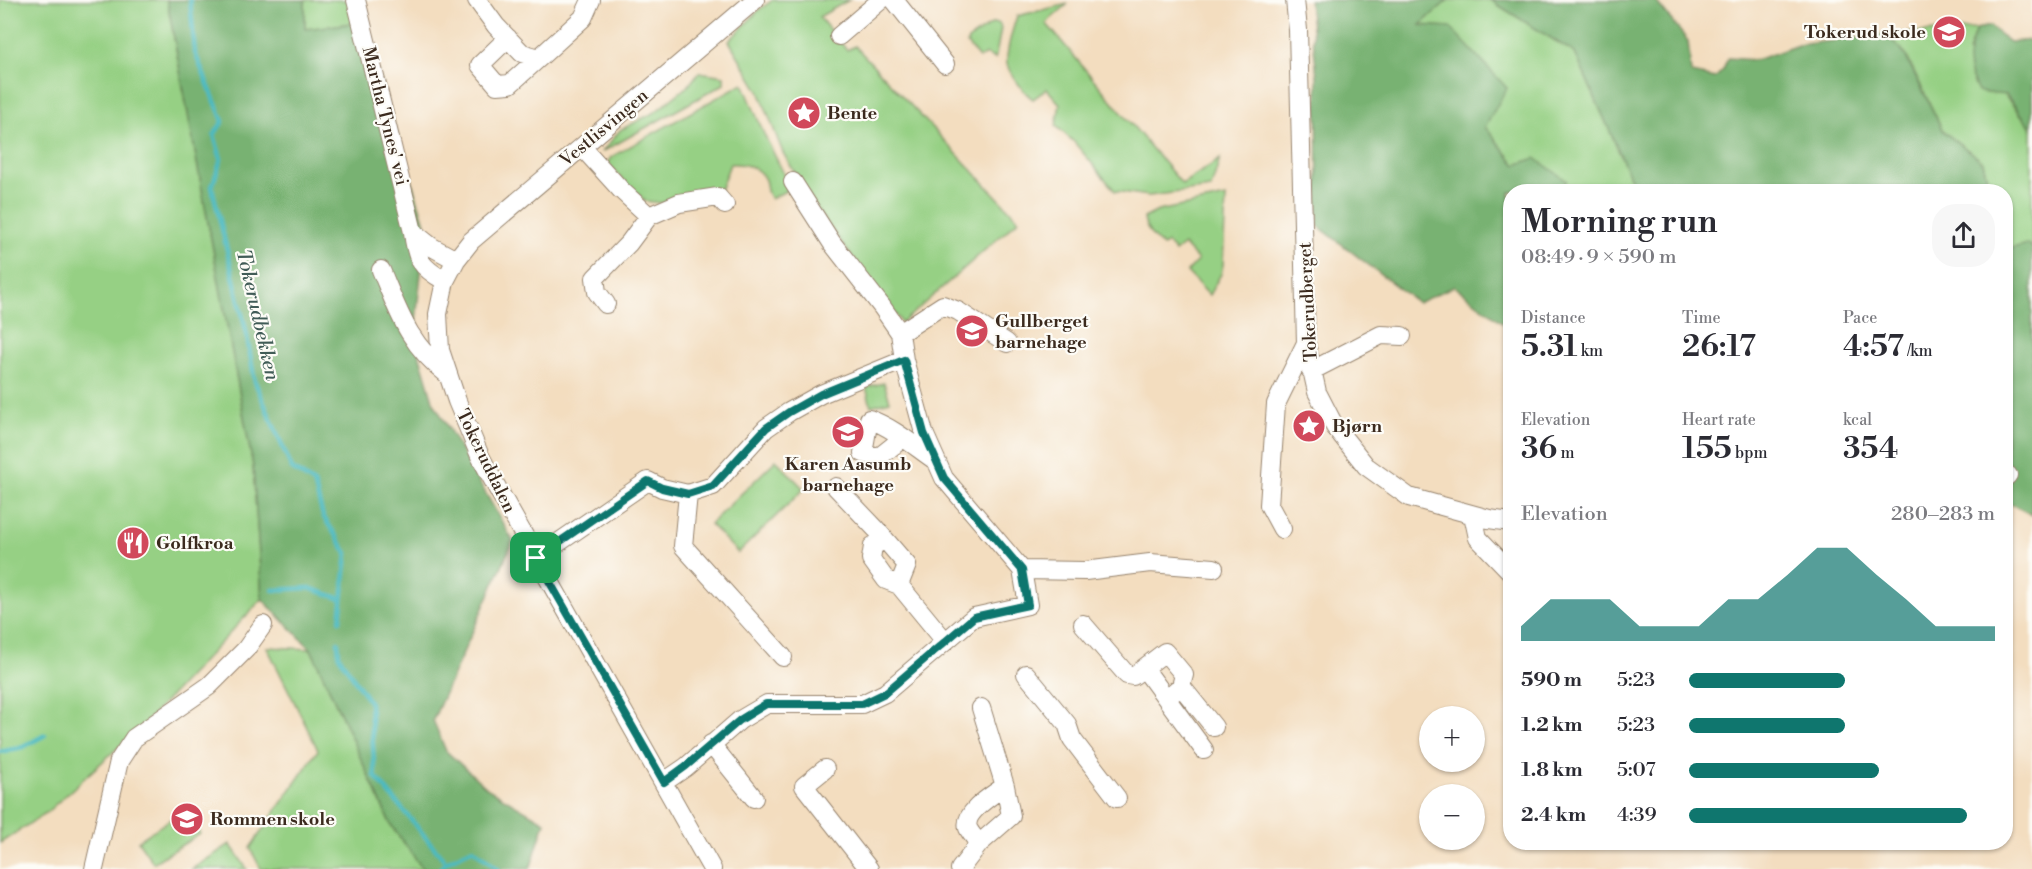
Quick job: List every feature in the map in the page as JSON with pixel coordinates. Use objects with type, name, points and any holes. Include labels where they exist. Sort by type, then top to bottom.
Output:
[{"type":"street","name":"Martha Tynes' vei","points":[[356,0],[413,232],[416,253],[425,268],[445,281]]},
{"type":"street","points":[[477,0],[522,53],[539,58]]},
{"type":"street","points":[[508,38],[480,65],[497,85],[510,84],[539,58],[583,18],[591,0]]},
{"type":"street","name":"Vestlisvingen","points":[[456,260],[480,232],[582,147],[734,6],[755,0]]},
{"type":"street","points":[[839,36],[881,0]]},
{"type":"street","points":[[894,0],[945,64]]},
{"type":"street","name":"Tokerudberget","points":[[1295,0],[1299,54],[1306,343],[1317,392],[1335,427],[1366,466],[1409,497],[1473,515],[1503,521]]},
{"type":"street","points":[[582,147],[621,190],[649,216]]},
{"type":"street","points":[[664,782],[740,720],[766,704],[862,704],[885,693],[974,617],[1028,605],[1022,570],[944,478],[924,433],[904,360],[900,333],[832,243],[793,182]]},
{"type":"street","points":[[606,304],[597,292],[596,278],[629,243],[649,216],[679,203],[693,200],[718,197],[725,205]]},
{"type":"street","points":[[413,232],[432,247],[456,260]]},
{"type":"street","name":"Tokeruddalen","points":[[456,260],[445,281],[438,314],[438,330],[447,374],[480,456],[712,869]]},
{"type":"street","points":[[381,270],[409,335],[426,356],[447,374]]},
{"type":"street","points":[[900,333],[943,305],[958,311],[1007,343]]},
{"type":"street","points":[[1311,371],[1381,335],[1402,336]]},
{"type":"street","points":[[1282,529],[1269,505],[1276,404],[1306,343]]},
{"type":"street","points":[[536,558],[648,481],[662,488],[688,494],[713,486],[766,428],[789,412],[821,394],[904,360]]},
{"type":"street","points":[[903,438],[937,462]]},
{"type":"street","points":[[836,487],[884,540],[873,546],[871,559],[886,580],[899,585],[945,641]]},
{"type":"street","points":[[688,494],[683,546],[783,657]]},
{"type":"street","points":[[1473,515],[1478,538],[1503,564]]},
{"type":"street","points":[[1022,570],[1085,571],[1150,563],[1215,568]]},
{"type":"street","points":[[1083,624],[1127,675],[1133,676],[1165,652],[1184,675],[1181,686],[1167,698]]},
{"type":"street","points":[[93,869],[119,762],[134,738],[209,686],[246,649],[263,625]]},
{"type":"street","points":[[1144,668],[1204,750]]},
{"type":"street","points":[[1026,674],[1067,724],[1072,739],[1117,798]]},
{"type":"street","points":[[1181,686],[1214,727]]},
{"type":"street","points":[[960,869],[979,844],[1011,816],[1005,786],[981,708]]},
{"type":"street","points":[[711,744],[754,798]]},
{"type":"street","points":[[825,769],[804,786],[870,869]]},
{"type":"street","points":[[979,844],[968,827],[968,817],[978,806],[1005,786]]},
{"type":"green space","points":[[0,0],[167,0],[253,466],[262,599],[145,723],[46,813],[0,843]]},
{"type":"green space","points":[[167,0],[305,0],[305,29],[362,22],[426,227],[416,320],[420,357],[433,401],[513,541],[433,720],[446,751],[488,789],[545,822],[530,869],[423,869],[391,825],[311,649],[262,599],[253,466]]},
{"type":"green space","points":[[305,0],[356,0],[362,22],[305,29]]},
{"type":"green space","points":[[773,0],[849,0],[819,17],[847,50],[855,46],[1019,220],[902,323],[817,210],[783,153],[759,91],[729,41],[760,9]]},
{"type":"green space","points":[[1309,0],[1448,0],[1420,25],[1450,27],[1507,88],[1485,127],[1516,165],[1535,158],[1566,180],[1565,184],[1503,184],[1503,323],[1454,286],[1418,303],[1318,226],[1317,76]]},
{"type":"green space","points":[[1448,0],[1490,0],[1575,53],[1633,184],[1565,184],[1566,180],[1516,165],[1485,127],[1419,26]]},
{"type":"green space","points":[[1490,0],[1655,0],[1688,41],[1691,73],[1715,78],[1723,70],[1728,58],[1756,60],[1798,45],[1886,34],[1905,55],[1943,131],[1983,162],[1988,184],[1633,184],[1575,53]]},
{"type":"green space","points":[[1068,4],[1046,23],[1182,184],[1220,159],[1211,188],[1149,196],[1115,191],[1074,142],[1056,126],[1060,104],[1047,89],[1033,99],[1018,83],[1007,64],[1017,16]]},
{"type":"green space","points":[[993,23],[999,23],[1001,28],[995,59],[986,54],[979,58],[967,44],[968,40]]},
{"type":"green space","points":[[1990,26],[2009,42],[2032,40],[2032,128],[2006,95],[1978,92],[1973,82],[1968,61],[1970,47],[1976,29]]},
{"type":"green space","points":[[1976,29],[1968,52],[2032,128],[2032,247],[2027,244],[2013,248],[2013,184],[1988,184],[1983,162],[1943,131],[1906,55],[1886,34]]},
{"type":"green space","points":[[699,72],[724,76],[724,84],[602,152],[620,130],[655,112],[689,85]]},
{"type":"green space","points":[[743,83],[764,134],[791,188],[771,199],[765,180],[759,171],[745,165],[730,164],[720,190],[661,203],[645,201],[607,164],[611,157]]},
{"type":"green space","points":[[1226,197],[1223,265],[1221,274],[1209,295],[1187,272],[1198,260],[1184,245],[1175,252],[1167,243],[1163,246],[1160,244],[1148,230],[1144,218],[1158,211]]},
{"type":"green space","points":[[2027,244],[2032,247],[2032,515],[2013,505],[2013,248]]},
{"type":"green space","points":[[884,383],[890,401],[871,406],[866,387]]},
{"type":"green space","points":[[776,460],[804,489],[738,553],[710,524]]},
{"type":"green space","points":[[267,647],[311,649],[391,825],[423,869],[261,869],[250,848],[318,750]]},
{"type":"green space","points":[[184,810],[200,834],[153,863],[138,841]]},
{"type":"green space","points":[[230,844],[247,869],[192,869]]},
{"type":"waterway","name":"Tokerudbekken","points":[[190,0],[195,53],[223,121],[214,135],[221,159],[212,187],[245,326],[255,382],[292,469],[314,483],[323,516],[347,553],[340,621]]},
{"type":"waterway","points":[[273,590],[309,588],[342,599]]},
{"type":"waterway","name":"Tokerudbekken","points":[[338,642],[339,656],[370,703],[375,776],[446,862],[473,849],[498,869]]},
{"type":"waterway","points":[[0,752],[23,747],[45,735]]},
{"type":"waterway","points":[[440,869],[446,862]]},
{"type":"place","name":"Tokerud skole","points":[[1949,32]]},
{"type":"place","name":"Bente","points":[[804,113]]},
{"type":"place","name":"Gullberget barnehage","points":[[972,331]]},
{"type":"place","name":"Bjørn","points":[[1309,426]]},
{"type":"place","name":"Karen Aasumb barnehage","points":[[848,432]]},
{"type":"place","name":"Golfkroa","points":[[133,543]]},
{"type":"place","name":"Rommen skole","points":[[187,819]]},
{"type":"route","points":[[904,360],[924,433],[944,478],[1022,570],[1028,605],[974,617],[885,693],[862,704],[766,704],[740,720],[664,782],[536,558],[648,481],[662,488],[688,494],[713,486],[766,428],[789,412],[821,394],[904,360]]}]
